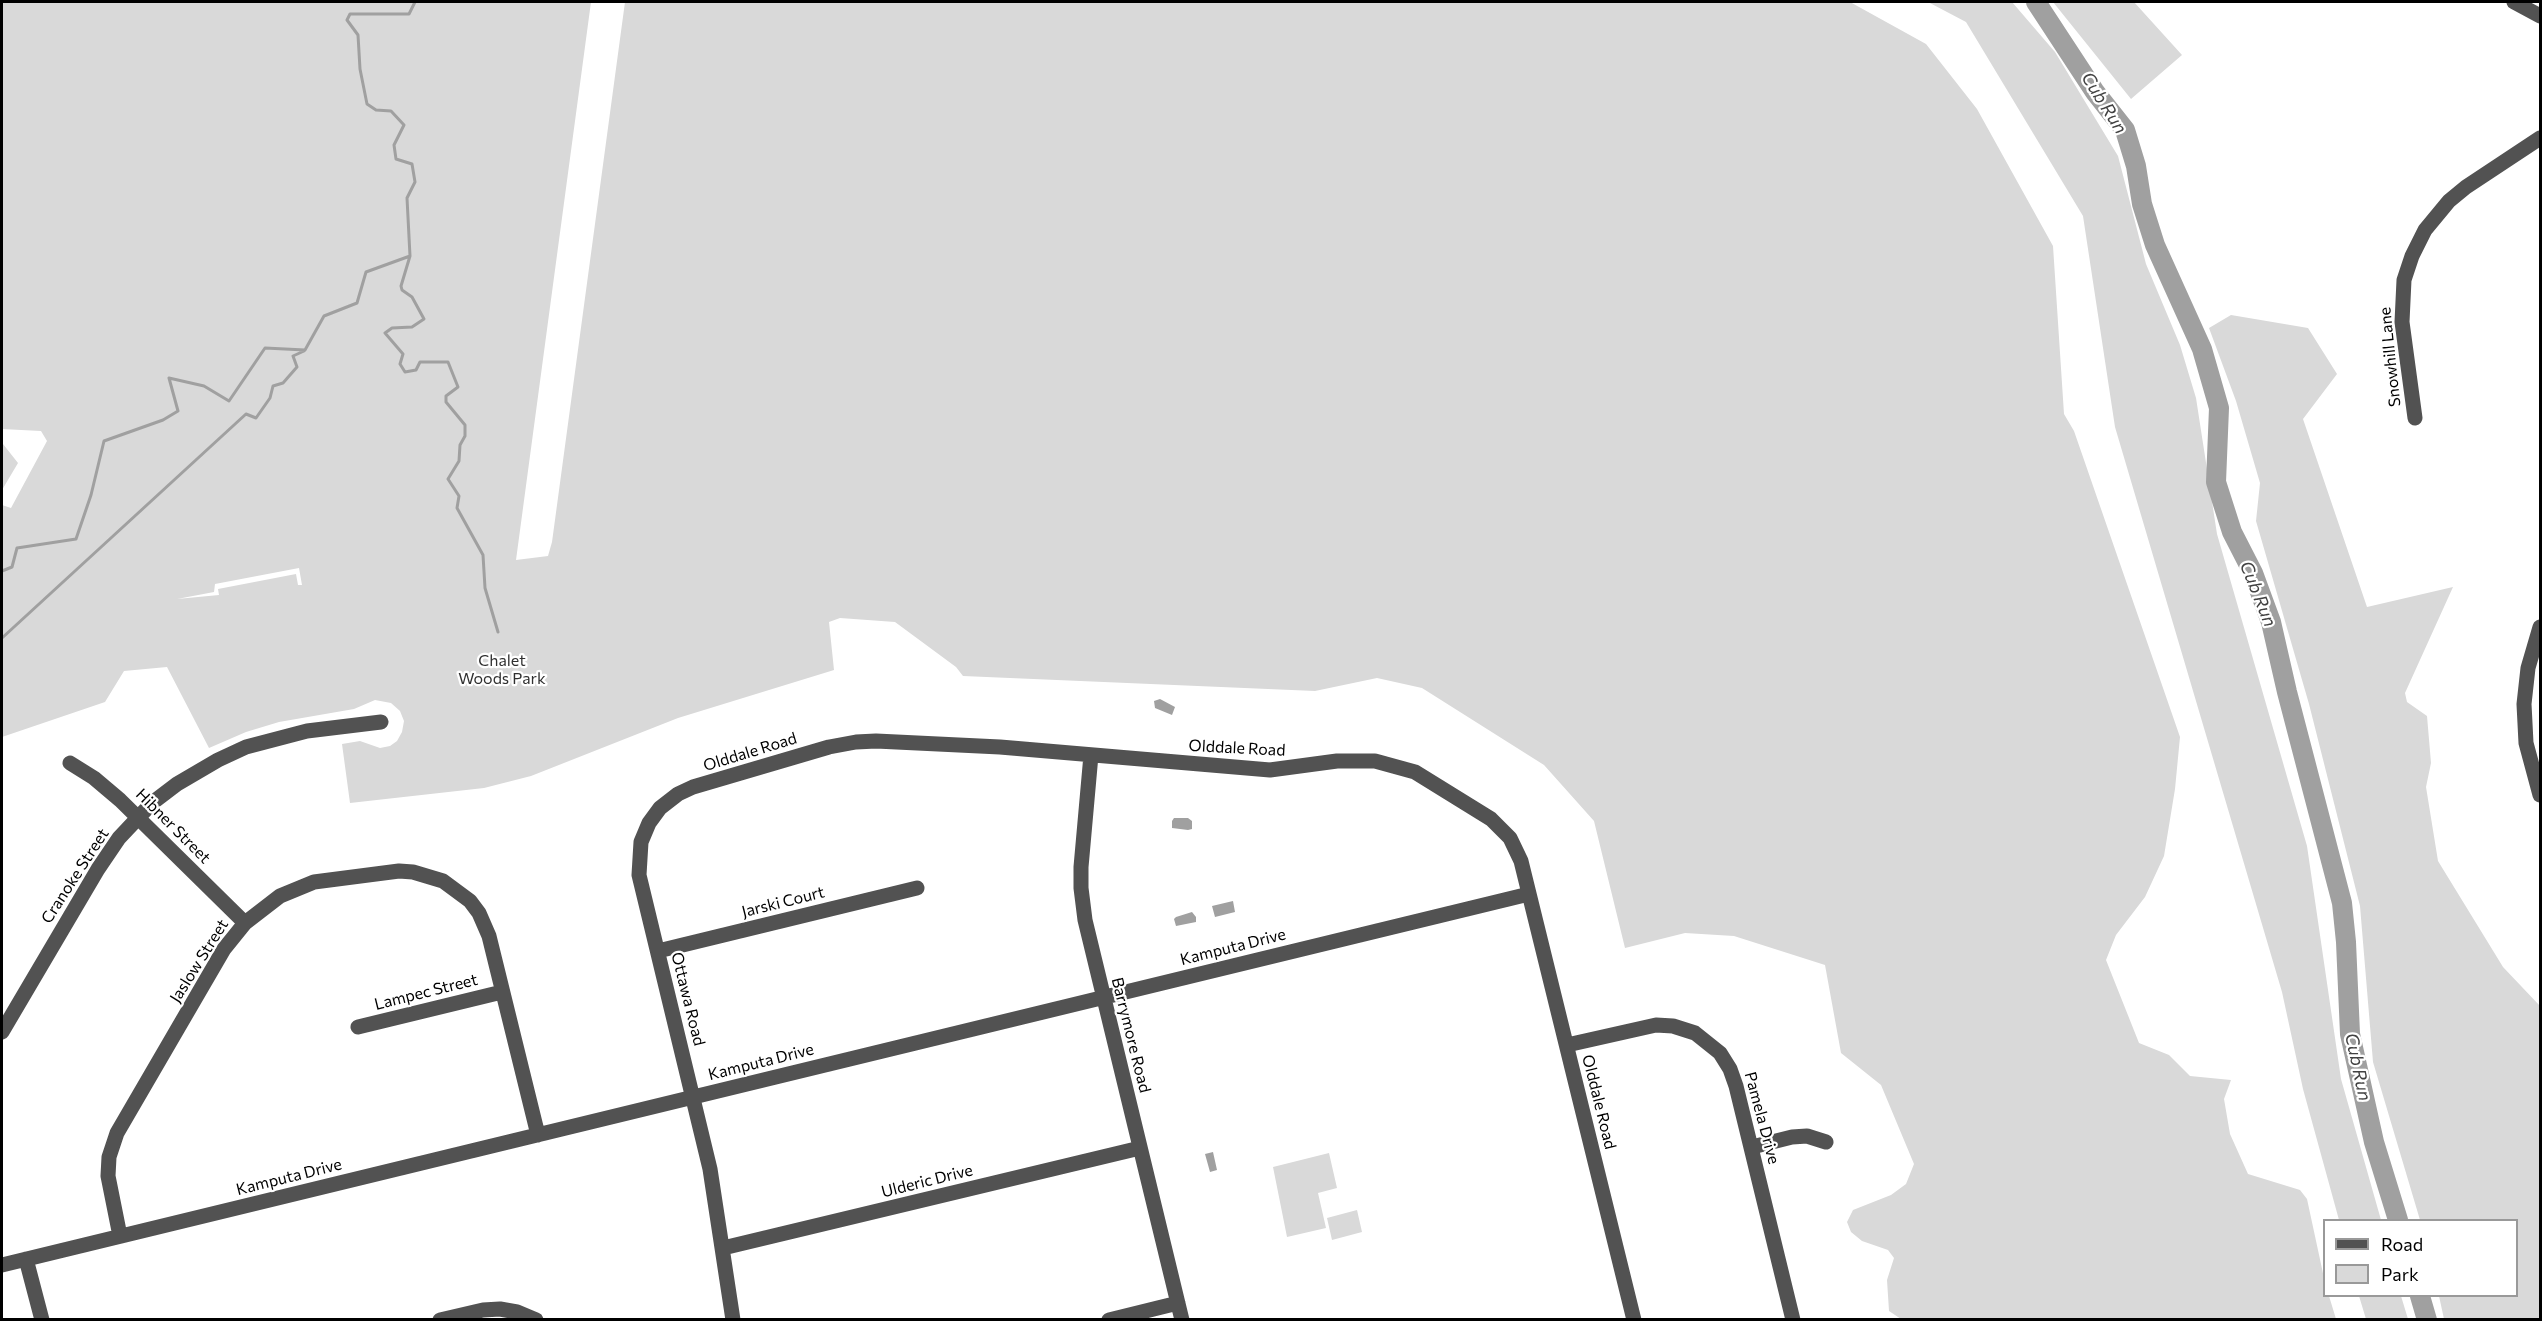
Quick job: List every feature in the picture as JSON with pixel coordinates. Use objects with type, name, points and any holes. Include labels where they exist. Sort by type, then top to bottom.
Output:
[{"type":"street","points":[[2514,2],[2541,16]]},
{"type":"street","name":"Snowhill Lane","points":[[2415,418],[2402,322],[2404,280],[2412,256],[2426,230],[2450,201],[2466,187],[2541,138]]},
{"type":"street","points":[[2541,627],[2528,668],[2524,704],[2526,743],[2541,795]]},
{"type":"street","name":"Cranoke Street","points":[[2,1032],[98,869],[138,817],[177,784],[246,747],[308,730],[381,722]]},
{"type":"street","name":"Olddale Road","points":[[668,801],[693,787],[829,747],[856,742],[1000,747],[1270,770],[1352,760],[1375,761],[1400,766],[1427,779],[1499,826],[1510,837],[1518,853],[1634,1320]]},
{"type":"street","name":"Barrymore Road","points":[[1091,755],[1081,888],[1085,920],[1182,1320]]},
{"type":"street","name":"Hibner Street","points":[[70,763],[94,778],[138,817],[245,922]]},
{"type":"street","name":"Ottawa Road","points":[[668,801],[649,823],[639,850],[639,875],[710,1169],[733,1320]]},
{"type":"street","name":"Jaslow Street","points":[[120,1236],[108,1176],[109,1157],[117,1133],[224,949],[245,922],[280,896],[314,882],[399,871],[427,874],[458,890],[479,913],[489,936],[538,1135]]},
{"type":"street","name":"Jarski Court","points":[[658,951],[917,888]]},
{"type":"street","name":"Kamputa Drive","points":[[2,1265],[1529,894]]},
{"type":"street","name":"Lampec Street","points":[[358,1027],[502,992]]},
{"type":"street","name":"Pamela Drive","points":[[1567,1045],[1656,1025],[1673,1026],[1695,1033],[1720,1053],[1730,1069],[1752,1147],[1793,1320]]},
{"type":"street","points":[[1752,1147],[1807,1136],[1826,1142]]},
{"type":"street","name":"Ulderic Drive","points":[[723,1248],[1140,1148]]},
{"type":"street","points":[[26,1259],[42,1320]]},
{"type":"street","points":[[1109,1320],[1178,1303]]},
{"type":"street","points":[[440,1320],[483,1310],[500,1309],[517,1312],[536,1320]]},
{"type":"green space","name":"Chalet Woods Park","points":[[2,2],[591,2],[516,560],[548,556],[552,542],[625,2],[1850,2],[1926,44],[1977,109],[2053,246],[2064,414],[2074,431],[2180,737],[2175,789],[2164,856],[2145,897],[2116,935],[2106,960],[2139,1043],[2169,1055],[2190,1076],[2231,1080],[2224,1099],[2230,1134],[2248,1174],[2300,1190],[2307,1199],[2323,1273],[2323,1297],[2329,1297],[2336,1319],[1901,1319],[1889,1311],[1887,1280],[1894,1258],[1888,1250],[1862,1241],[1851,1232],[1847,1222],[1853,1210],[1891,1195],[1906,1184],[1914,1164],[1881,1085],[1841,1053],[1825,965],[1734,936],[1685,933],[1625,948],[1594,821],[1544,765],[1422,688],[1377,678],[1315,691],[963,676],[956,667],[895,622],[840,618],[829,622],[834,670],[678,718],[531,776],[484,788],[350,803],[342,744],[360,741],[380,748],[390,746],[397,741],[404,721],[400,711],[391,703],[375,700],[354,709],[279,722],[246,732],[209,748],[167,667],[124,671],[105,702],[2,737],[2,505],[11,508],[47,441],[41,431],[2,429]],"holes":[[[299,568],[302,585],[298,585],[296,574],[218,589],[219,595],[177,599],[214,592],[215,584]]]},
{"type":"green space","points":[[1928,2],[2012,2],[2055,52],[2118,156],[2146,264],[2180,345],[2196,398],[2217,534],[2307,846],[2341,1079],[2381,1219],[2339,1219],[2303,1089],[2282,992],[2115,427],[2083,216],[1966,22]]},
{"type":"green space","points":[[2053,2],[2134,2],[2182,55],[2131,99]]},
{"type":"green space","points":[[2231,315],[2308,328],[2337,374],[2303,419],[2367,607],[2453,587],[2405,693],[2407,702],[2427,716],[2431,763],[2426,787],[2438,861],[2503,967],[2540,1006],[2540,1319],[2444,1319],[2439,1297],[2518,1297],[2518,1219],[2420,1219],[2373,1062],[2360,906],[2309,704],[2256,521],[2260,483],[2236,401],[2209,328]]},
{"type":"green space","points":[[3,444],[18,463],[2,490],[2,446]]},
{"type":"green space","points":[[1329,1153],[1337,1188],[1318,1193],[1326,1228],[1287,1237],[1273,1167]]},
{"type":"green space","points":[[1357,1210],[1362,1232],[1332,1240],[1327,1218]]},
{"type":"green space","points":[[2359,1297],[2401,1297],[2408,1319],[2366,1319]]},
{"type":"shaded area","points":[[1160,699],[1175,707],[1172,715],[1155,708],[1154,701]]},
{"type":"shaded area","points":[[1174,818],[1188,818],[1192,821],[1192,829],[1172,828]]},
{"type":"shaded area","points":[[1233,901],[1235,912],[1215,917],[1212,906]]},
{"type":"shaded area","points":[[1192,912],[1196,917],[1196,922],[1176,926],[1174,919],[1176,917]]},
{"type":"shaded area","points":[[1213,1152],[1217,1170],[1210,1172],[1205,1154]]},
{"type":"waterway","points":[[2,571],[12,567],[17,548],[76,539],[91,495],[104,441],[163,420],[178,411],[169,378],[204,386],[229,401],[265,348],[305,350],[324,316],[357,303],[366,272],[410,256],[407,198],[415,182],[412,164],[396,159],[394,145],[404,125],[391,111],[376,110],[367,104],[360,69],[358,35],[347,20],[350,14],[409,14],[415,2]]},
{"type":"waterway","name":"Cub Run","points":[[2036,2],[2095,92],[2125,130],[2136,166],[2142,204],[2155,245],[2202,349],[2219,408],[2216,482],[2232,532],[2253,573],[2271,622],[2342,903],[2350,1034],[2374,1142],[2398,1219]]},
{"type":"waterway","points":[[410,256],[401,286],[402,290],[412,297],[424,319],[412,327],[392,328],[385,333],[403,354],[400,364],[405,372],[416,370],[420,362],[448,362],[458,387],[446,396],[446,402],[465,425],[465,436],[460,445],[459,461],[448,479],[459,496],[457,508],[483,555],[485,588],[498,632]]},
{"type":"waterway","points":[[2,638],[246,414],[256,418],[270,398],[273,386],[283,383],[297,367],[293,356],[304,351]]},
{"type":"waterway","name":"Cub Run","points":[[2420,1297],[2427,1320]]}]
